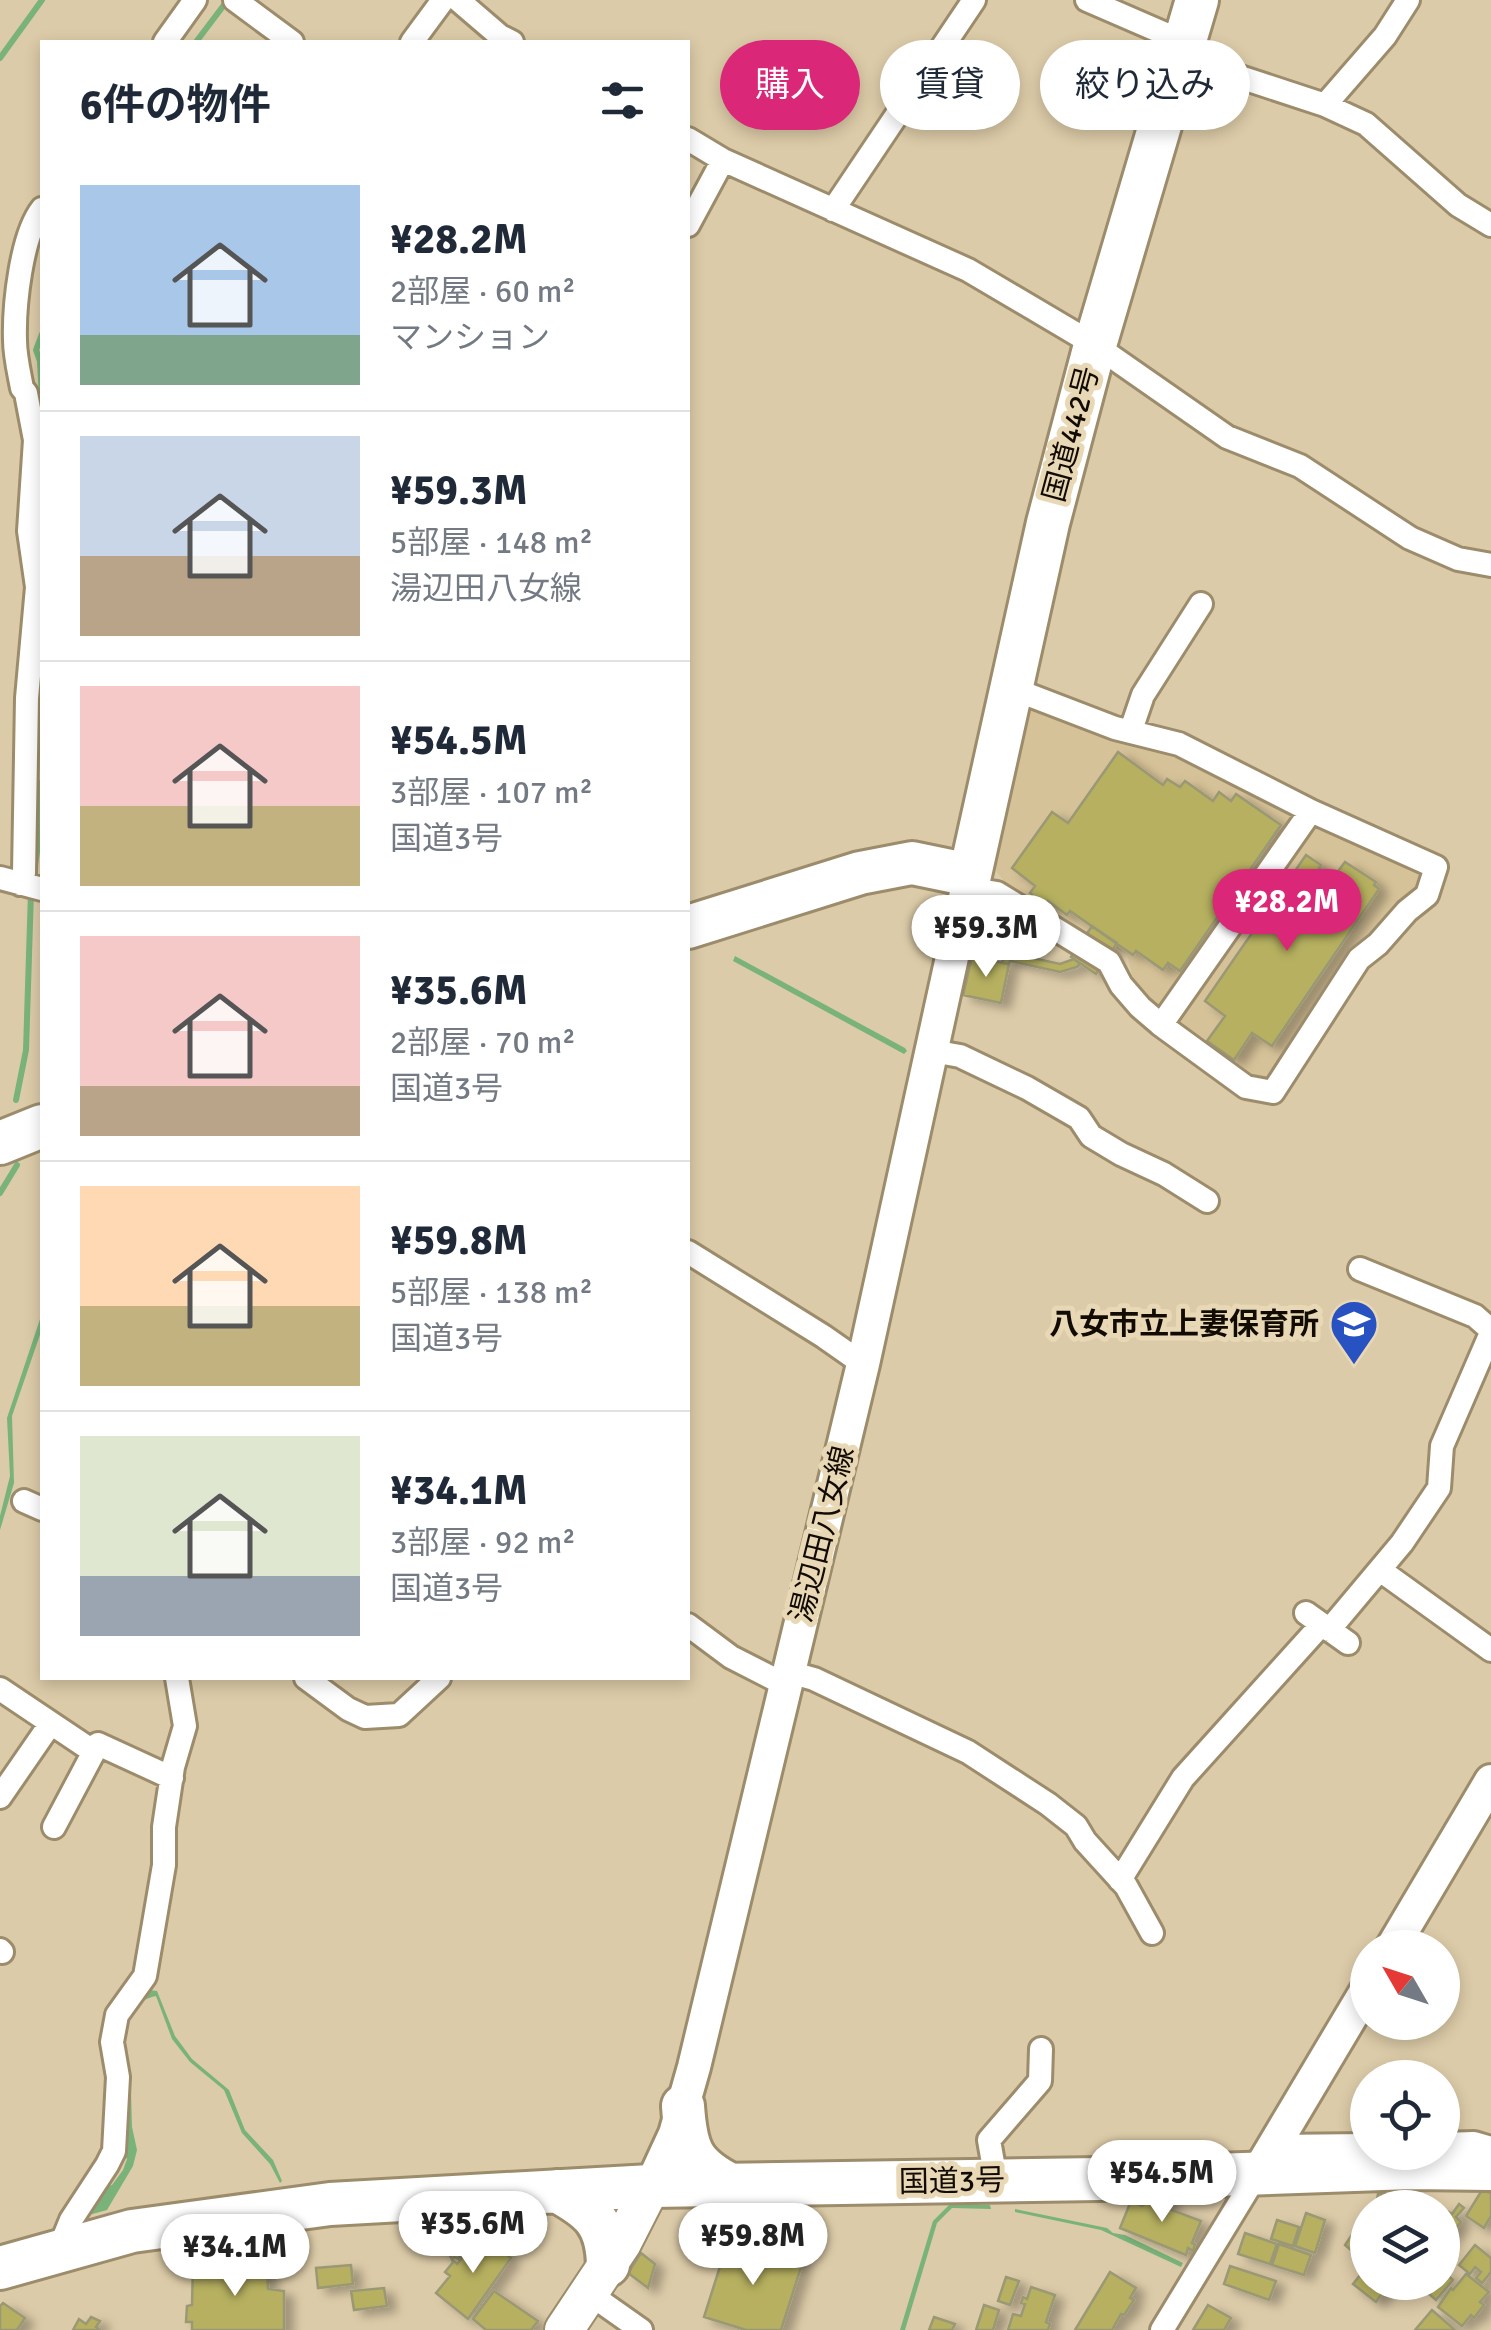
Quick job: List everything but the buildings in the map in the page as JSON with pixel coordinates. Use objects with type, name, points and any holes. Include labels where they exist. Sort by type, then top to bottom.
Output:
[{"type":"highway","name":"国道442号","points":[[1185,40],[1198,0]]},
{"type":"highway","name":"国道442号","points":[[969,882],[1048,523],[1094,345],[1158,130]]},
{"type":"highway","points":[[690,926],[912,862],[969,882]]},
{"type":"highway","points":[[0,1143],[40,1127]]},
{"type":"highway","points":[[682,2106],[693,2156],[714,2176],[731,2185]]},
{"type":"highway","name":"国道3号","points":[[0,2268],[132,2231],[330,2204],[651,2186],[996,2180],[1265,2160],[1350,2158]]},
{"type":"highway","name":"国道3号","points":[[1460,2161],[1491,2170]]},
{"type":"highway","points":[[557,2190],[597,2220],[606,2242],[599,2280]]},
{"type":"main road","name":"湯辺田八女線","points":[[651,2186],[675,2134],[787,1678],[863,1364],[969,882]]},
{"type":"main road","points":[[1403,1930],[1491,1781]]},
{"type":"main road","points":[[1265,2160],[1350,2018]]},
{"type":"main road","points":[[564,2330],[599,2280],[651,2186]]},
{"type":"street","points":[[166,40],[195,0]]},
{"type":"street","points":[[235,0],[289,40]]},
{"type":"street","points":[[413,40],[443,0]]},
{"type":"street","points":[[458,0],[508,40]]},
{"type":"street","points":[[833,210],[974,0]]},
{"type":"street","points":[[1087,0],[1165,40]]},
{"type":"street","points":[[1325,105],[1385,36],[1408,0]]},
{"type":"street","points":[[1250,76],[1366,124],[1458,205],[1491,225]]},
{"type":"street","points":[[690,140],[723,160],[968,270],[1094,345],[1227,437],[1300,466],[1410,538],[1458,560],[1491,565]]},
{"type":"street","points":[[690,221],[723,160]]},
{"type":"street","points":[[25,884],[27,698],[36,587],[37,542],[30,508],[35,440],[26,393],[11,387],[16,314],[29,238],[40,212]]},
{"type":"street","points":[[1131,730],[1143,695],[1201,604]]},
{"type":"street","points":[[969,882],[997,893],[1109,962],[1121,984],[1161,1025],[1246,1087],[1273,1092],[1359,959],[1427,895],[1436,867],[1311,811],[1180,744],[1115,728],[1012,688]]},
{"type":"street","points":[[1161,1025],[1311,811]]},
{"type":"street","points":[[932,1051],[960,1056],[1026,1088],[1079,1118],[1091,1136],[1164,1174],[1207,1202]]},
{"type":"street","points":[[690,1253],[863,1364]]},
{"type":"street","points":[[1120,1880],[1183,1778],[1380,1570],[1439,1488],[1442,1446],[1491,1331],[1475,1316],[1360,1268]]},
{"type":"street","points":[[1380,1570],[1491,1650]]},
{"type":"street","points":[[690,1626],[731,1656],[787,1678],[814,1678],[968,1752],[1048,1804],[1076,1826],[1120,1880],[1152,1932]]},
{"type":"street","points":[[58,2252],[71,2220],[114,2151],[118,2076],[112,2042],[118,2015],[145,1976],[164,1866],[164,1827],[173,1766],[185,1726],[177,1680]]},
{"type":"street","points":[[309,1680],[364,1717],[398,1716],[436,1680]]},
{"type":"street","points":[[1,1691],[94,1752]]},
{"type":"street","points":[[0,1797],[51,1723]]},
{"type":"street","points":[[54,1827],[98,1744],[172,1778]]},
{"type":"street","points":[[996,2180],[989,2140],[1040,2081],[1041,2050]]},
{"type":"street","points":[[1460,2149],[1474,2143],[1491,2148]]},
{"type":"street","points":[[1162,2330],[1265,2160],[1350,2148]]},
{"type":"street","points":[[599,2280],[641,2330]]},
{"type":"shaded area","points":[[1030,704],[1169,749],[1426,871],[1422,884],[1283,1069],[1259,1080],[1249,1078],[1149,1001],[1133,978],[1127,955],[1003,880],[992,865]]},
{"type":"shaded area","points":[[735,956],[907,1051],[904,1054],[733,961]]},
{"type":"shaded area","points":[[40,1319],[40,1335],[12,1416],[14,1483],[0,1530],[10,1476],[7,1418]]},
{"type":"shaded area","points":[[149,1990],[157,1991],[175,2036],[192,2059],[229,2090],[245,2130],[273,2160],[280,2183],[270,2164],[242,2133],[224,2090],[190,2062],[172,2039],[156,1996],[132,2009],[126,2020],[123,2045],[130,2084],[124,2085],[119,2027],[140,1997]]},
{"type":"shaded area","points":[[127,2093],[131,2093],[137,2150],[133,2166],[107,2210],[85,2216],[102,2187],[112,2185],[127,2159]]},
{"type":"shaded area","points":[[950,2204],[990,2205],[991,2209],[952,2208],[937,2223],[905,2330],[900,2330],[933,2221]]},
{"type":"shaded area","points":[[1015,2209],[1107,2228],[1183,2263],[1181,2267],[1101,2230]]},
{"type":"waterway","points":[[0,58],[42,0]]},
{"type":"waterway","points":[[198,40],[227,1]]},
{"type":"waterway","points":[[40,339],[36,350],[40,361]]},
{"type":"waterway","points":[[35,865],[40,832]]},
{"type":"waterway","points":[[16,1100],[26,1050],[31,892]]},
{"type":"waterway","points":[[0,1193],[17,1165]]},
{"type":"place","name":"八女市立上妻保育所","points":[[1354,1366]]}]
